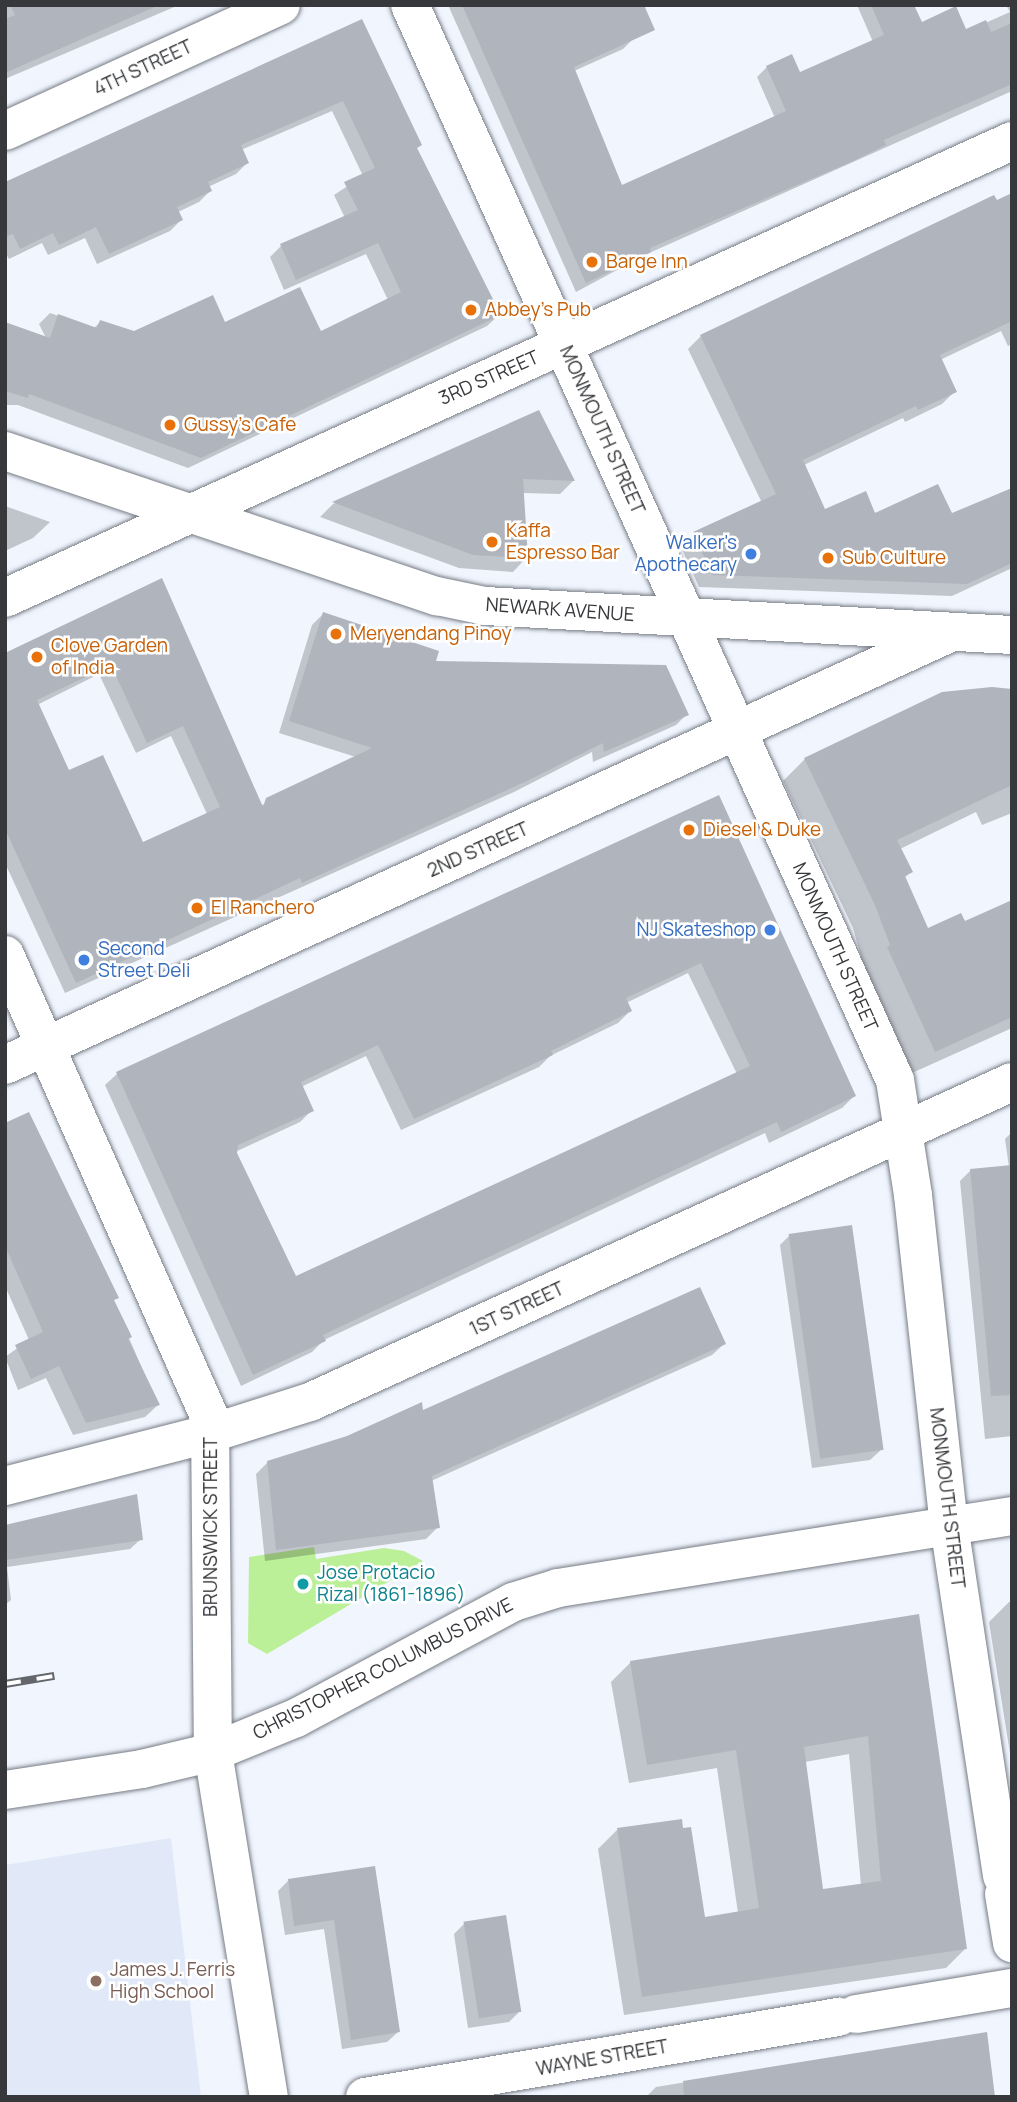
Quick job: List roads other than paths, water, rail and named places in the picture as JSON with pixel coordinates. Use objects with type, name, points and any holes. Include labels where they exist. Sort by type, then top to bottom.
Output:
[{"type":"street","name":"4TH STREET","points":[[5,131],[281,5]]},
{"type":"street","name":"MONMOUTH STREET","points":[[410,5],[895,1080],[949,1525],[1012,1943]]},
{"type":"street","name":"3RD STREET","points":[[5,598],[189,512],[1012,141]]},
{"type":"street","name":"NEWARK AVENUE","points":[[5,451],[437,596],[485,606],[1012,635]]},
{"type":"street","name":"2ND STREET","points":[[5,1065],[950,633]]},
{"type":"street","name":"BRUNSWICK STREET","points":[[5,955],[202,1396],[212,1433],[213,1752],[269,2097]]},
{"type":"street","name":"1ST STREET","points":[[5,1486],[212,1433],[343,1389],[1012,1082]]},
{"type":"street","name":"CHRISTOPHER COLUMBUS DRIVE","points":[[5,1790],[142,1769],[213,1752],[296,1718],[513,1602],[604,1578],[1012,1516]]},
{"type":"street","name":"WAYNE STREET","points":[[365,2097],[1012,1989]]},
{"type":"railway","points":[[5,1684],[54,1676]]},
{"type":"place","name":"Barge Inn","points":[[592,262]]},
{"type":"place","name":"Abbey's Pub","points":[[471,310]]},
{"type":"place","name":"Gussy's Cafe","points":[[170,425]]},
{"type":"place","name":"Kaffa Espresso Bar","points":[[492,542]]},
{"type":"place","name":"Walker's Apothecary","points":[[751,554]]},
{"type":"place","name":"Sub Culture","points":[[828,558]]},
{"type":"place","name":"Meryendang Pinoy","points":[[336,634]]},
{"type":"place","name":"Clove Garden of India","points":[[37,657]]},
{"type":"place","name":"Diesel & Duke","points":[[689,830]]},
{"type":"place","name":"El Ranchero","points":[[197,908]]},
{"type":"place","name":"NJ Skateshop","points":[[770,930]]},
{"type":"place","name":"Second Street Deli","points":[[84,960]]},
{"type":"place","name":"Jose Protacio Rizal (1861-1896)","points":[[303,1584]]},
{"type":"place","name":"James J. Ferris High School","points":[[96,1981]]}]
